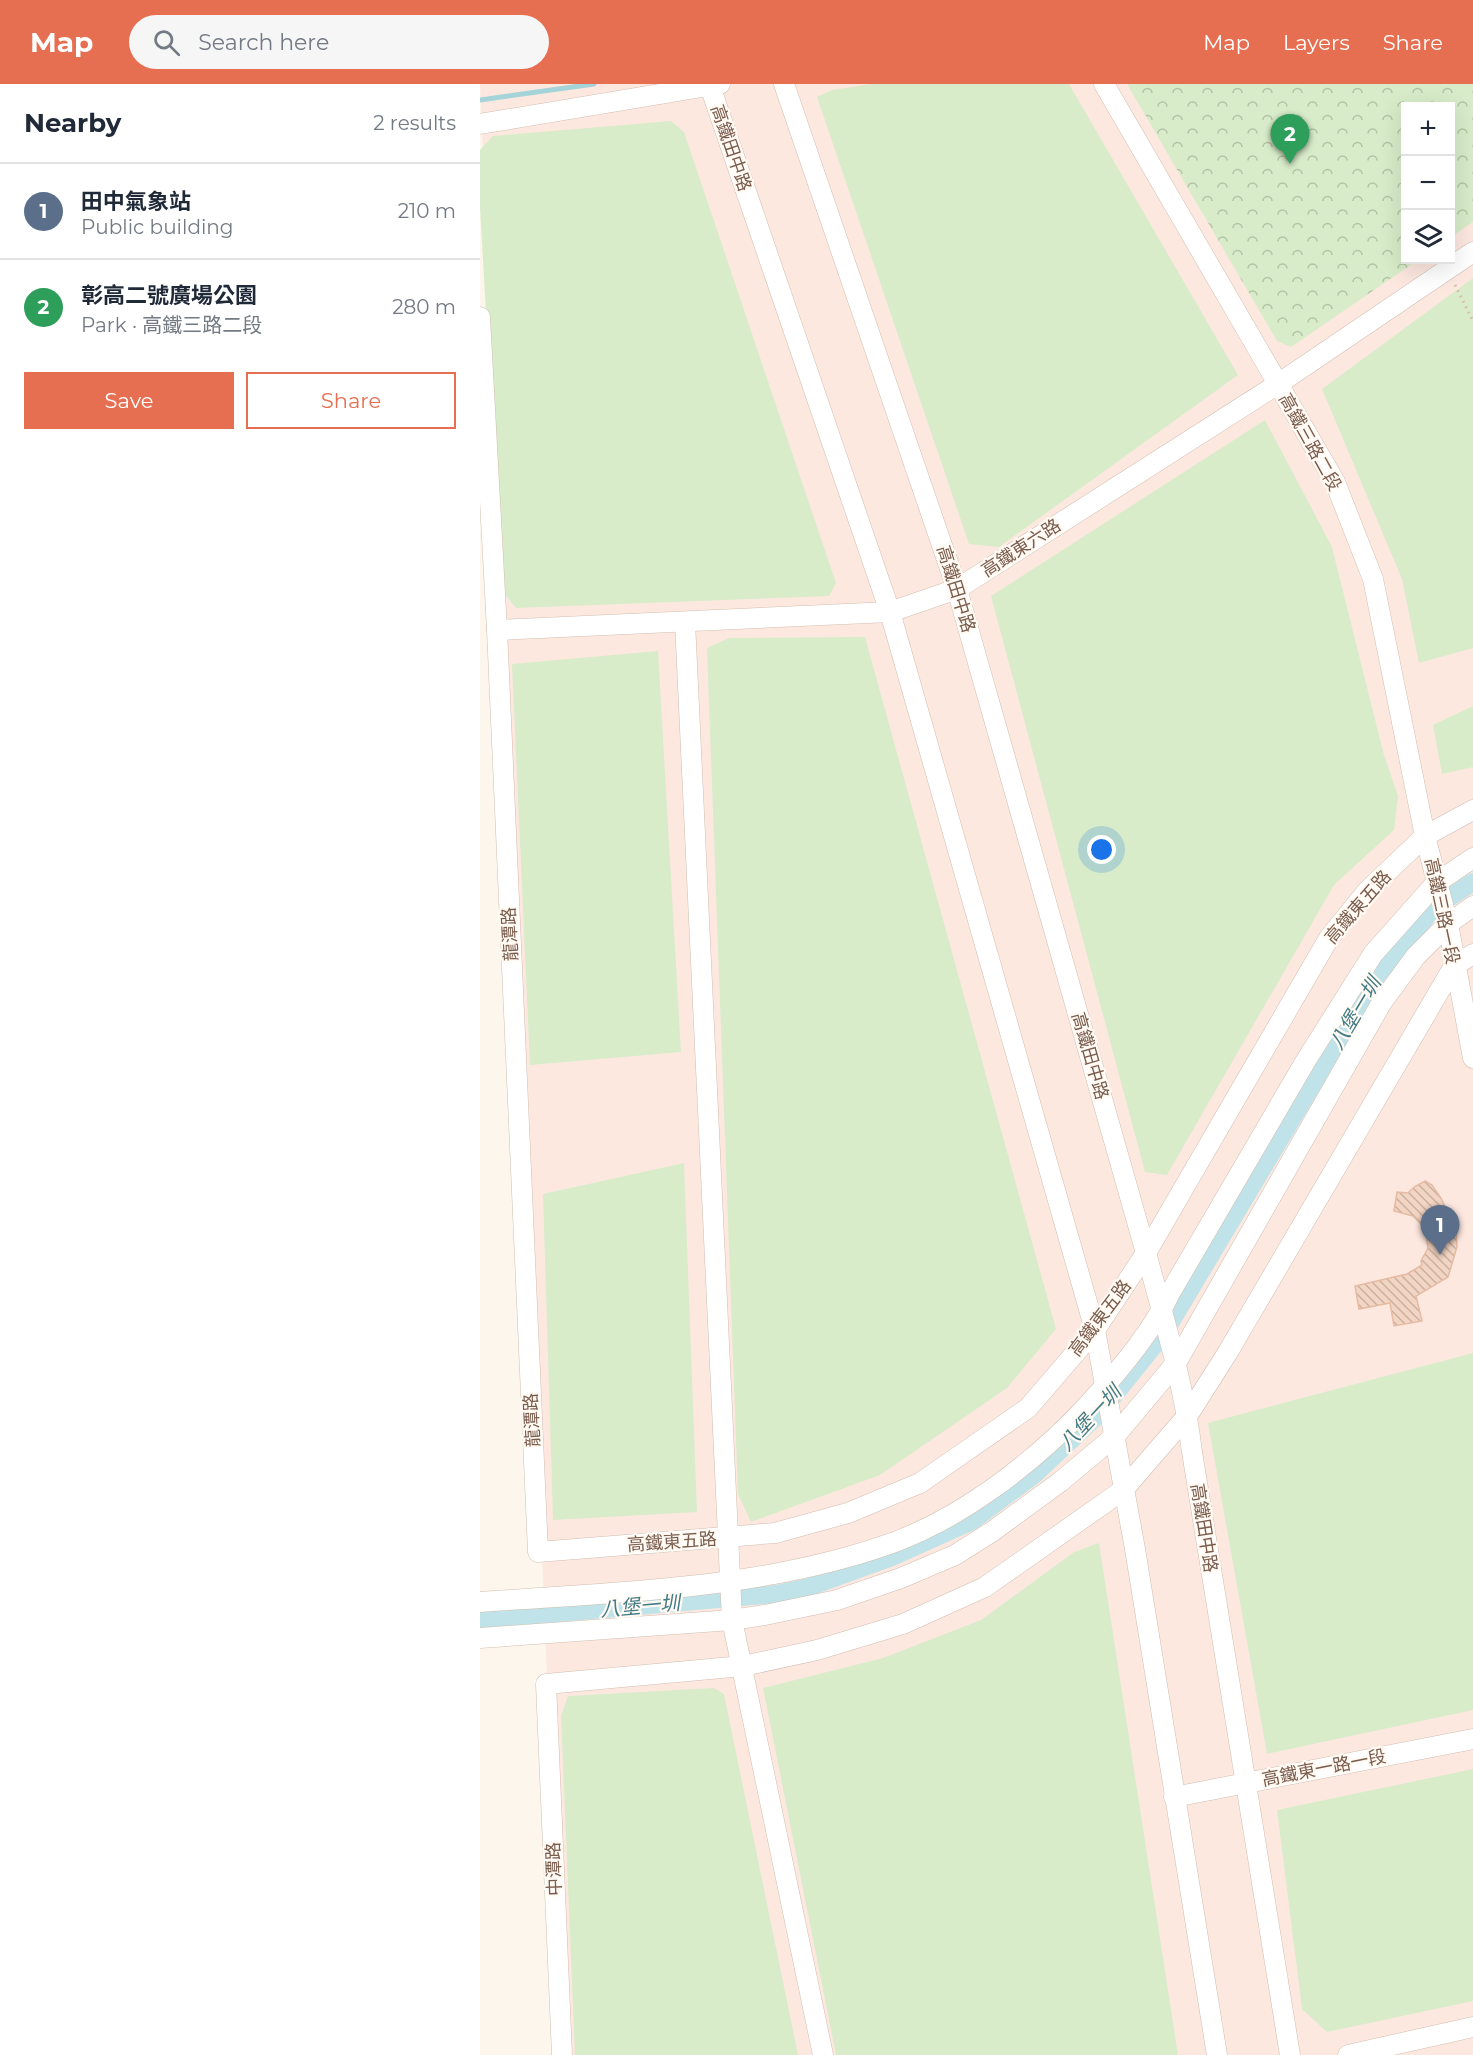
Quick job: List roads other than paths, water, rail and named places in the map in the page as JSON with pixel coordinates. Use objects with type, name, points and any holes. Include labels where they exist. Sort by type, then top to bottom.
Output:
[{"type":"street","name":"高鐵田中路","points":[[784,84],[957,589],[1176,1363],[1188,1415],[1290,2055]]},
{"type":"street","name":"高鐵三路二段","points":[[1104,84],[1335,482],[1373,579],[1425,836]]},
{"type":"street","name":"高鐵田中路","points":[[716,85],[890,612],[1095,1329],[1135,1548],[1217,2055]]},
{"type":"street","points":[[480,124],[716,85]]},
{"type":"street","name":"高鐵東六路","points":[[497,630],[890,612],[957,589],[1278,384],[1473,252]]},
{"type":"street","name":"龍潭路","points":[[480,317],[497,630],[538,1552]]},
{"type":"street","points":[[685,622],[732,1620],[823,2055]]},
{"type":"street","name":"高鐵東五路","points":[[538,1552],[775,1533],[848,1513],[920,1483],[1028,1408],[1095,1329],[1146,1253],[1329,938],[1368,890],[1425,836],[1473,810]]},
{"type":"street","name":"高鐵三路一段","points":[[1425,836],[1448,924],[1454,966],[1473,1058]]},
{"type":"street","points":[[480,1602],[687,1586],[806,1569],[893,1542],[935,1523],[975,1500],[1029,1460],[1106,1386],[1162,1312],[1170,1293],[1305,1062],[1372,954],[1436,883],[1473,858]]},
{"type":"street","points":[[480,1638],[732,1620],[765,1616],[837,1600],[901,1578],[955,1555],[1051,1489],[1115,1436],[1176,1363],[1382,1002],[1416,956],[1448,924],[1473,906]]},
{"type":"street","points":[[743,1666],[817,1650],[903,1624],[985,1587],[1123,1490],[1188,1415],[1228,1352],[1454,966],[1473,954]]},
{"type":"street","name":"中潭路","points":[[562,2055],[546,1684],[743,1666]]},
{"type":"street","name":"高鐵東一路一段","points":[[1174,1797],[1473,1739]]},
{"type":"street","points":[[1348,2055],[1473,2027]]},
{"type":"waterway","points":[[480,100],[594,84]]},
{"type":"waterway","name":"八堡一圳","points":[[480,1620],[776,1594],[809,1587],[892,1557],[972,1521],[1034,1475],[1099,1414],[1165,1332],[1379,973],[1435,907],[1473,882]]},
{"type":"place","name":"彰高二號廣場公園","points":[[1290,164]]},
{"type":"place","name":"田中氣象站","points":[[1440,1255]]}]
